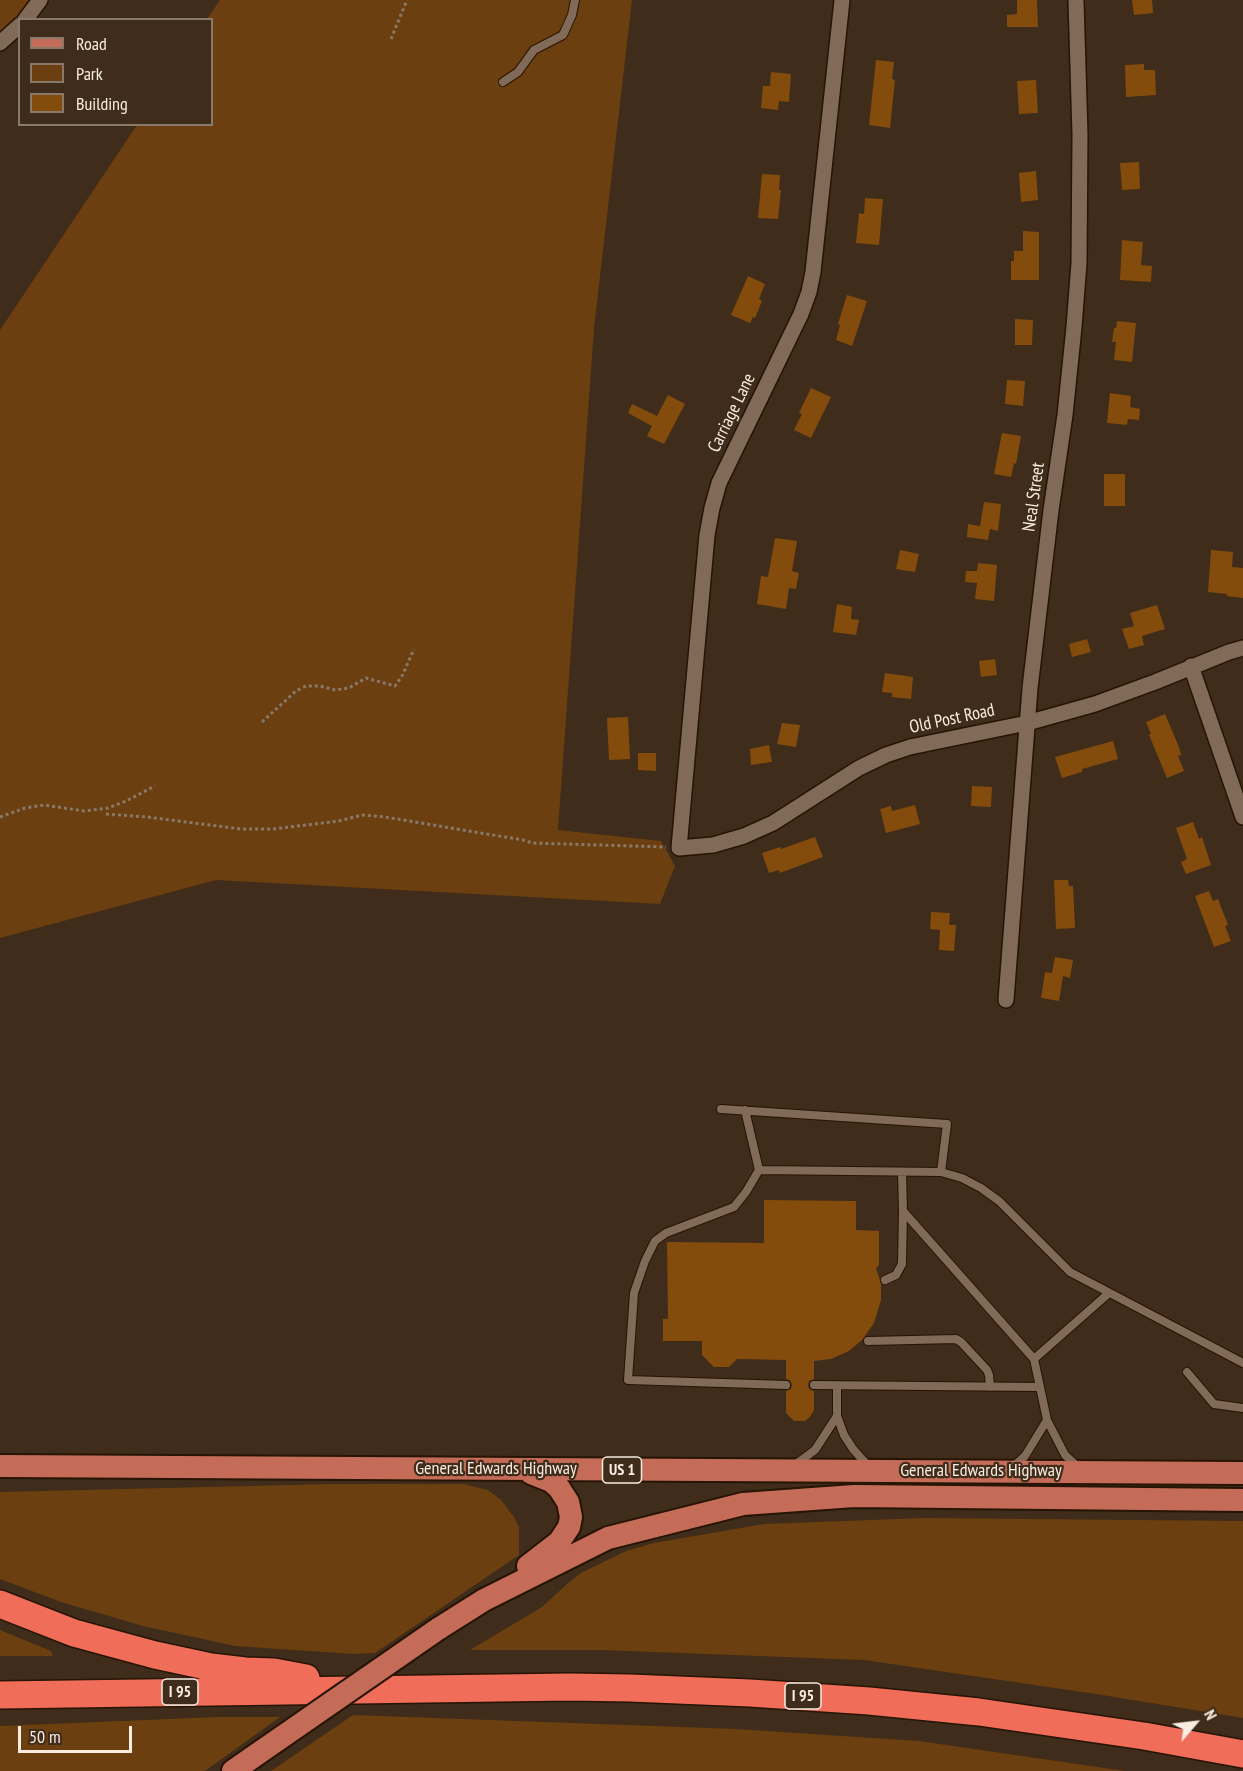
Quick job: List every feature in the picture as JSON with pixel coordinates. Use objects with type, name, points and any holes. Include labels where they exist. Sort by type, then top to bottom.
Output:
[{"type":"highway","points":[[0,1604],[74,1633],[155,1655],[228,1669],[274,1672],[360,1689]]},
{"type":"highway","name":"I 95","points":[[0,1695],[360,1689],[630,1688],[740,1692],[859,1700],[1045,1720],[1243,1754]]},
{"type":"main road","name":"General Edwards Highway","points":[[0,1466],[1243,1473]]},
{"type":"main road","points":[[484,1600],[555,1546],[566,1532],[570,1522],[571,1512],[568,1502],[559,1488],[540,1476],[514,1469]]},
{"type":"main road","name":"General Edwards Highway","points":[[233,1771],[438,1629],[484,1600],[608,1538],[743,1504],[854,1496],[1243,1500]]},
{"type":"street","points":[[26,18],[40,0]]},
{"type":"street","name":"Carriage Lane","points":[[680,848],[707,535],[712,508],[719,483],[801,314],[808,292],[813,272],[842,0]]},
{"type":"street","name":"Neal Street","points":[[1006,1000],[1027,723],[1051,510],[1065,415],[1079,263],[1080,147],[1076,0]]},
{"type":"street","points":[[0,43],[18,27]]},
{"type":"street","name":"Old Post Road","points":[[680,848],[713,845],[744,836],[773,823],[859,768],[886,755],[910,747],[1027,723],[1095,704],[1243,648]]},
{"type":"street","points":[[1191,666],[1243,817]]},
{"type":"lane","points":[[502,82],[518,72],[534,50],[563,36],[572,15],[575,0]]},
{"type":"lane","points":[[721,1109],[947,1124],[941,1172]]},
{"type":"lane","points":[[745,1110],[759,1170],[734,1207],[666,1233],[655,1241],[634,1293],[628,1380],[786,1385]]},
{"type":"lane","points":[[759,1170],[941,1172],[962,1178],[999,1201],[1070,1272],[1243,1363]]},
{"type":"lane","points":[[885,1280],[896,1275],[902,1264],[902,1172]]},
{"type":"lane","points":[[903,1211],[1034,1359],[1047,1420],[1065,1455],[1082,1472]]},
{"type":"lane","points":[[1034,1359],[1109,1293]]},
{"type":"lane","points":[[868,1341],[956,1339],[987,1370],[990,1387]]},
{"type":"lane","points":[[1187,1372],[1214,1404],[1243,1408]]},
{"type":"lane","points":[[814,1385],[1040,1387]]},
{"type":"lane","points":[[837,1386],[837,1416],[844,1435],[872,1470]]},
{"type":"lane","points":[[787,1472],[815,1450],[837,1416]]},
{"type":"lane","points":[[1008,1471],[1025,1456],[1047,1420]]},
{"type":"path","points":[[391,39],[407,0]]},
{"type":"path","points":[[262,722],[297,691],[306,686],[342,689],[349,688],[366,678],[395,686],[414,649]]},
{"type":"path","points":[[0,816],[44,805],[84,811],[108,808],[155,786]]},
{"type":"path","points":[[106,814],[241,829],[273,829],[339,821],[362,815],[532,843],[680,848]]},
{"type":"green space","points":[[0,0],[40,0],[23,18],[18,18],[18,24],[0,43]]},
{"type":"green space","points":[[220,0],[632,0],[594,328],[558,830],[661,841],[675,866],[660,904],[216,880],[0,938],[0,330],[136,126],[213,126],[213,18],[208,18]]},
{"type":"green space","points":[[331,1484],[464,1484],[488,1490],[501,1500],[519,1527],[519,1555],[375,1653],[353,1654],[235,1646],[143,1626],[61,1602],[0,1579],[0,1492]]},
{"type":"green space","points":[[924,1518],[1243,1521],[1243,1718],[864,1660],[601,1650],[470,1650],[542,1607],[581,1573],[626,1551],[654,1543],[764,1524]]},
{"type":"green space","points":[[0,1630],[51,1651],[53,1656],[0,1656]]},
{"type":"green space","points":[[353,1715],[736,1729],[919,1741],[1125,1771],[271,1771]]},
{"type":"green space","points":[[218,1717],[280,1717],[205,1771],[0,1771],[0,1726]]},
{"type":"building","points":[[1017,0],[1037,0],[1038,27],[1007,27],[1007,15],[1017,14]]},
{"type":"building","points":[[1132,0],[1152,0],[1153,13],[1134,15]]},
{"type":"building","points":[[876,60],[894,62],[892,79],[895,80],[890,128],[869,125]]},
{"type":"building","points":[[1144,64],[1144,70],[1155,70],[1156,95],[1126,97],[1125,65]]},
{"type":"building","points":[[771,72],[791,74],[789,102],[779,101],[778,110],[761,108],[763,86],[770,86]]},
{"type":"building","points":[[1036,80],[1038,113],[1019,114],[1017,81]]},
{"type":"building","points":[[1139,162],[1140,189],[1122,190],[1120,163]]},
{"type":"building","points":[[1036,171],[1038,200],[1021,202],[1019,173]]},
{"type":"building","points":[[762,174],[780,175],[778,219],[758,218]]},
{"type":"building","points":[[865,198],[883,199],[879,245],[856,243],[859,213],[864,214]]},
{"type":"building","points":[[1023,231],[1039,232],[1039,280],[1011,280],[1011,261],[1014,261],[1014,251],[1023,251]]},
{"type":"building","points":[[1122,240],[1143,242],[1141,265],[1152,266],[1151,282],[1120,280]]},
{"type":"building","points":[[748,276],[765,284],[759,299],[762,301],[755,318],[753,317],[750,323],[731,315]]},
{"type":"building","points":[[847,295],[867,301],[852,346],[836,340],[840,325],[838,324]]},
{"type":"building","points":[[1015,319],[1033,320],[1032,345],[1015,345]]},
{"type":"building","points":[[1117,321],[1136,323],[1132,362],[1114,360],[1116,342],[1112,342]]},
{"type":"building","points":[[1007,380],[1025,381],[1023,406],[1005,404]]},
{"type":"building","points":[[811,388],[831,397],[811,438],[794,430]]},
{"type":"building","points":[[1110,393],[1131,396],[1130,407],[1140,409],[1139,420],[1128,419],[1127,425],[1107,423]]},
{"type":"building","points":[[668,395],[685,404],[664,444],[647,436],[652,426],[628,413],[632,404],[657,416]]},
{"type":"building","points":[[1002,433],[1021,436],[1011,477],[994,474]]},
{"type":"building","points":[[1104,474],[1125,474],[1125,506],[1104,506]]},
{"type":"building","points":[[984,502],[1001,504],[998,531],[990,529],[988,540],[967,537],[968,524],[980,526]]},
{"type":"building","points":[[775,538],[797,541],[792,571],[799,573],[796,589],[789,588],[786,609],[757,604],[761,576],[768,577]]},
{"type":"building","points":[[900,550],[919,554],[915,572],[896,569]]},
{"type":"building","points":[[1211,550],[1233,552],[1232,567],[1243,568],[1243,598],[1208,592]]},
{"type":"building","points":[[978,563],[997,565],[994,601],[975,599],[977,583],[965,582],[966,571],[977,571]]},
{"type":"building","points":[[837,604],[852,607],[851,619],[859,620],[856,635],[833,632]]},
{"type":"building","points":[[1157,605],[1165,629],[1142,636],[1144,645],[1129,649],[1122,629],[1134,626],[1130,613]]},
{"type":"building","points":[[1087,639],[1091,652],[1072,657],[1069,644]]},
{"type":"building","points":[[995,659],[997,675],[981,677],[979,661]]},
{"type":"building","points":[[885,673],[913,677],[911,699],[892,697],[892,693],[882,692]]},
{"type":"building","points":[[1165,714],[1179,747],[1181,755],[1178,756],[1184,771],[1167,778],[1146,722]]},
{"type":"building","points":[[628,717],[630,759],[609,760],[607,718]]},
{"type":"building","points":[[782,723],[800,725],[796,747],[777,744]]},
{"type":"building","points":[[1113,741],[1118,759],[1082,769],[1082,772],[1062,778],[1055,757]]},
{"type":"building","points":[[769,745],[772,762],[751,765],[750,749]]},
{"type":"building","points":[[638,753],[656,753],[656,771],[638,770]]},
{"type":"building","points":[[972,786],[992,787],[991,807],[971,806]]},
{"type":"building","points":[[915,805],[920,824],[886,833],[880,809],[891,806],[892,811]]},
{"type":"building","points":[[1193,822],[1199,839],[1202,837],[1211,865],[1186,874],[1181,862],[1187,859],[1176,828]]},
{"type":"building","points":[[815,837],[823,857],[780,873],[779,870],[769,873],[762,853]]},
{"type":"building","points":[[1054,880],[1068,880],[1069,886],[1073,886],[1075,928],[1056,929]]},
{"type":"building","points":[[1209,891],[1213,901],[1218,899],[1228,925],[1225,926],[1231,941],[1214,947],[1195,896]]},
{"type":"building","points":[[931,912],[950,913],[949,925],[956,925],[954,951],[939,950],[940,930],[930,929]]},
{"type":"building","points":[[1055,957],[1073,960],[1070,978],[1063,976],[1059,1001],[1041,998],[1045,972],[1052,973]]},
{"type":"building","points":[[764,1200],[856,1201],[856,1230],[879,1231],[879,1265],[876,1268],[881,1284],[881,1300],[874,1323],[862,1340],[849,1351],[831,1359],[814,1361],[814,1379],[809,1381],[808,1386],[814,1391],[814,1410],[805,1421],[794,1421],[786,1413],[786,1391],[791,1389],[792,1385],[790,1380],[786,1379],[786,1360],[737,1359],[729,1367],[714,1367],[702,1355],[702,1341],[663,1341],[663,1319],[668,1319],[667,1242],[764,1243]]}]
